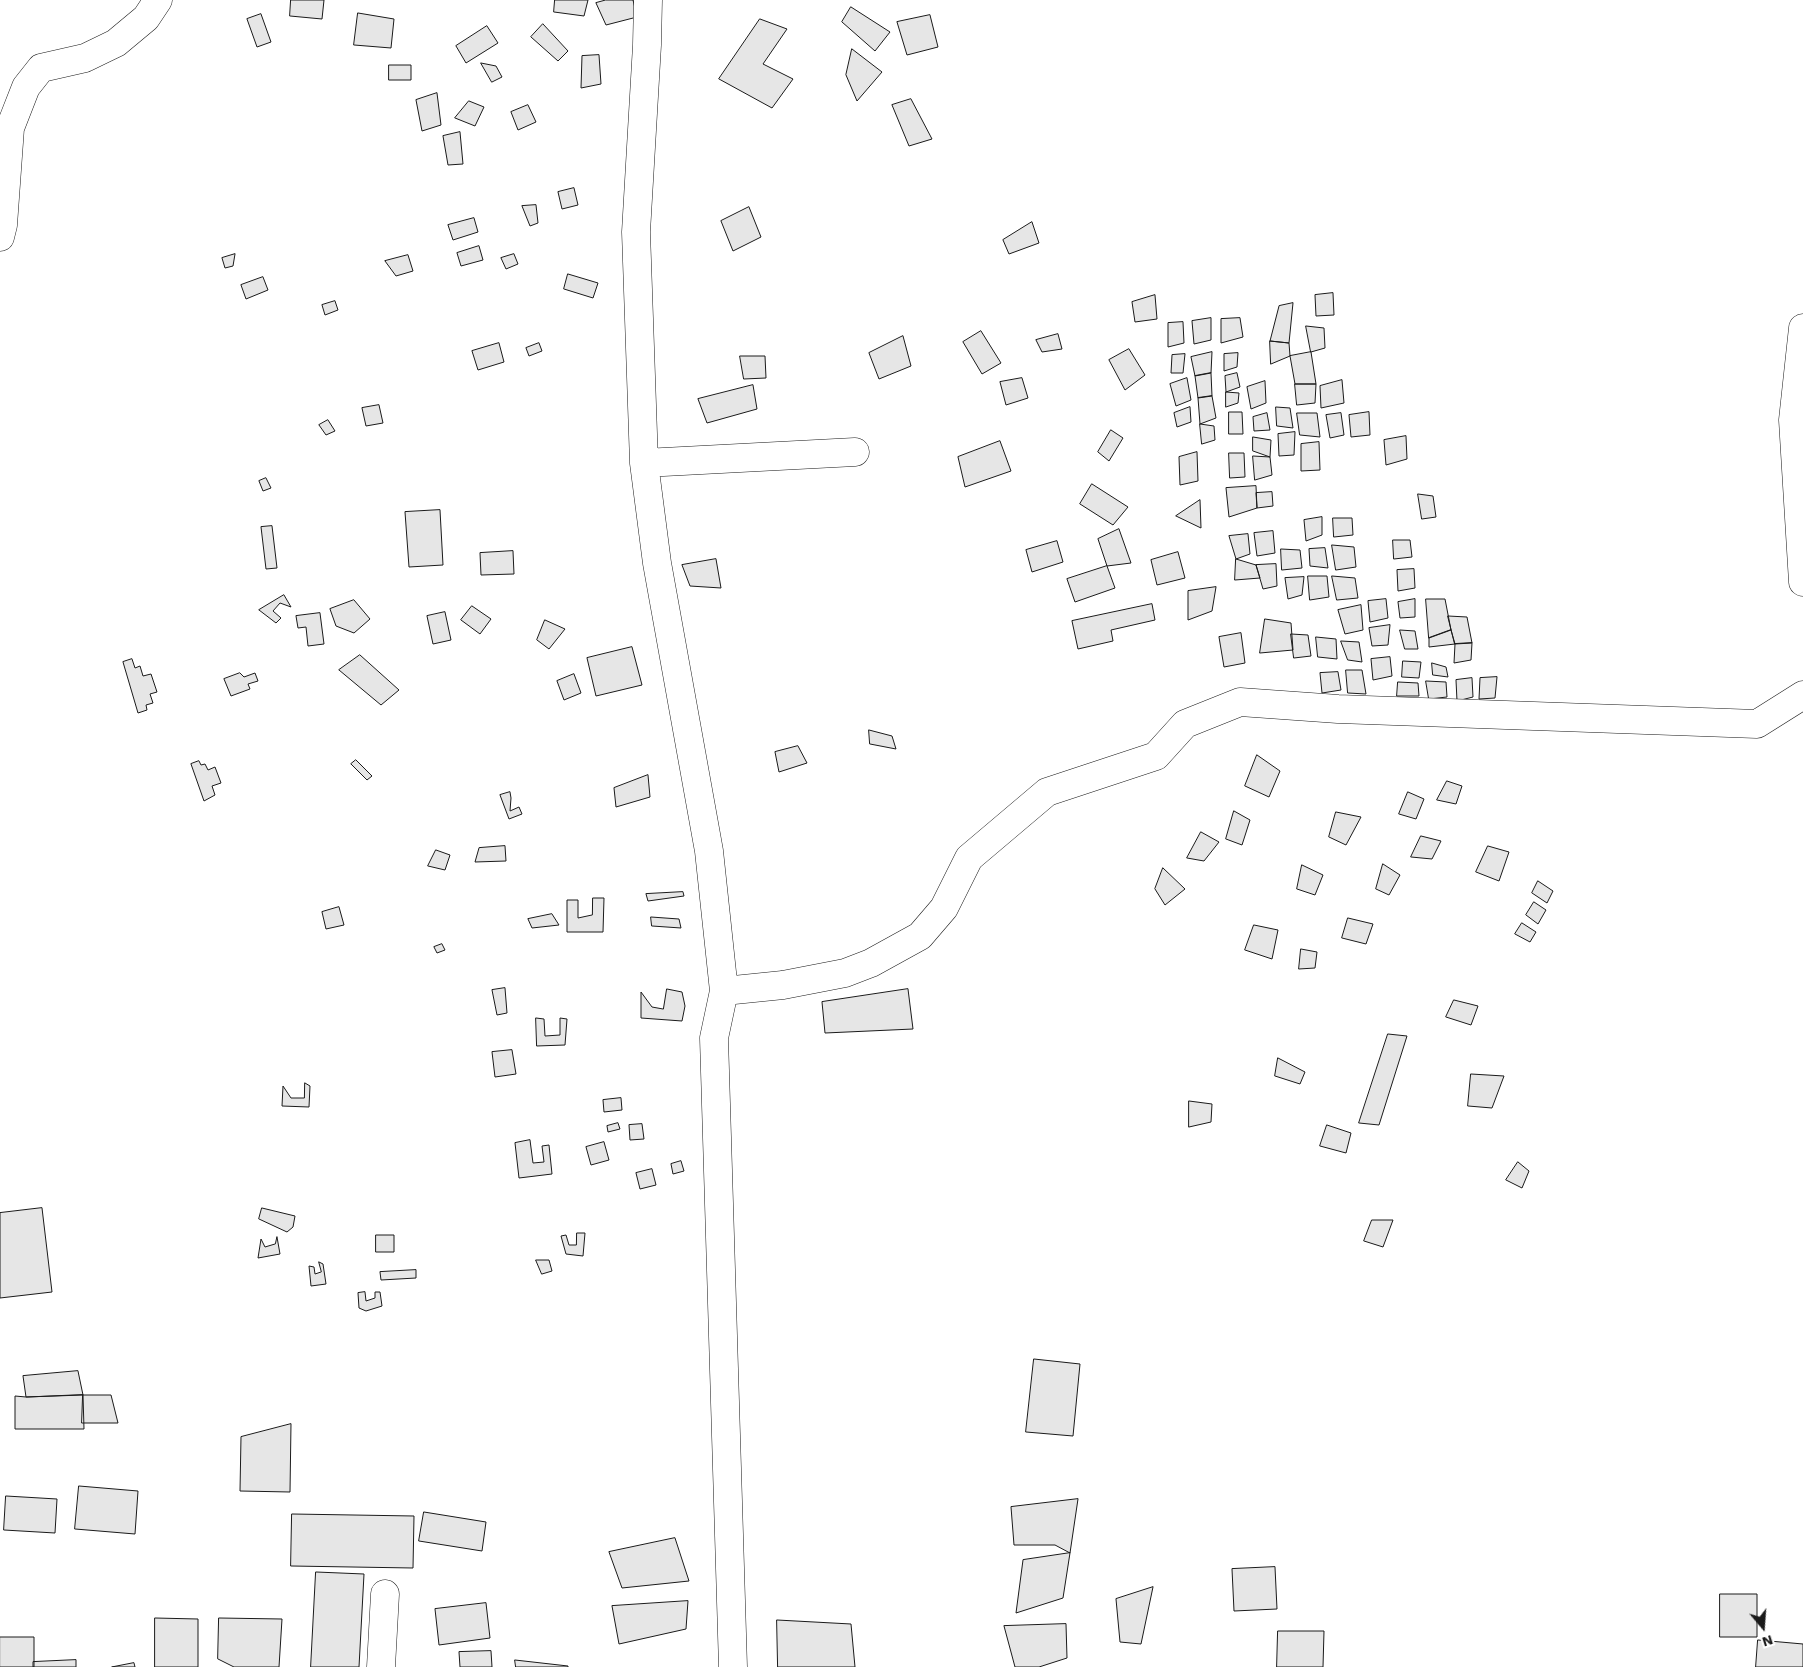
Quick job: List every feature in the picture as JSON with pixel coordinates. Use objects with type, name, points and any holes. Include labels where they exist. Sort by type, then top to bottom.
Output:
[{"type":"street","points":[[0,236],[3,225],[10,128],[26,87],[41,68],[86,58],[116,43],[146,18],[158,0]]},
{"type":"street","points":[[648,0],[636,232],[644,463],[657,563],[709,850],[724,991],[714,1038],[733,1667]]},
{"type":"street","points":[[1803,328],[1794,420],[1803,582]]},
{"type":"street","points":[[644,463],[855,452]]},
{"type":"street","points":[[724,991],[783,985],[845,973],[871,964],[920,936],[944,908],[969,858],[1047,792],[1156,756],[1185,724],[1240,702],[1338,709],[1757,724],[1803,695]]},
{"type":"street","points":[[380,1667],[384,1594]]},
{"type":"building","points":[[291,0],[324,0],[322,19],[290,16]]},
{"type":"building","points":[[555,0],[588,0],[584,16],[554,12]]},
{"type":"building","points":[[606,0],[633,0],[637,17],[606,25],[596,3]]},
{"type":"building","points":[[851,7],[890,32],[875,51],[842,22]]},
{"type":"building","points":[[358,13],[394,19],[391,48],[354,45]]},
{"type":"building","points":[[261,14],[271,42],[257,47],[247,19]]},
{"type":"building","points":[[930,15],[938,47],[907,55],[897,22]]},
{"type":"building","points":[[760,19],[787,29],[763,64],[793,79],[772,108],[719,79]]},
{"type":"building","points":[[543,24],[568,51],[558,61],[531,37]]},
{"type":"building","points":[[487,26],[498,43],[466,63],[456,46]]},
{"type":"building","points":[[852,49],[882,72],[857,101],[846,75]]},
{"type":"building","points":[[599,55],[601,84],[581,88],[582,56]]},
{"type":"building","points":[[481,63],[496,66],[502,77],[492,82]]},
{"type":"building","points":[[389,65],[411,65],[411,80],[389,80]]},
{"type":"building","points":[[437,93],[441,125],[422,131],[416,100]]},
{"type":"building","points":[[911,99],[932,139],[909,146],[892,105]]},
{"type":"building","points":[[469,101],[484,107],[475,126],[455,118]]},
{"type":"building","points":[[528,105],[536,122],[518,130],[511,112]]},
{"type":"building","points":[[460,132],[463,164],[448,165],[443,136]]},
{"type":"building","points":[[574,188],[578,205],[562,209],[558,192]]},
{"type":"building","points":[[536,205],[538,223],[530,226],[522,206]]},
{"type":"building","points":[[749,207],[761,237],[733,251],[721,221]]},
{"type":"building","points":[[474,218],[478,232],[453,240],[448,225]]},
{"type":"building","points":[[1032,222],[1039,243],[1009,254],[1003,240]]},
{"type":"building","points":[[479,246],[483,260],[461,266],[457,253]]},
{"type":"building","points":[[235,254],[233,266],[225,268],[222,258]]},
{"type":"building","points":[[514,254],[518,264],[506,269],[501,258]]},
{"type":"building","points":[[408,255],[413,271],[396,276],[385,261]]},
{"type":"building","points":[[568,274],[598,283],[593,298],[564,289]]},
{"type":"building","points":[[263,277],[268,290],[246,299],[241,285]]},
{"type":"building","points":[[1333,293],[1334,315],[1316,316],[1315,295]]},
{"type":"building","points":[[1155,295],[1157,319],[1135,322],[1132,302]]},
{"type":"building","points":[[335,301],[338,310],[325,315],[322,305]]},
{"type":"building","points":[[1293,303],[1289,343],[1270,341],[1279,306]]},
{"type":"building","points":[[1211,318],[1211,340],[1194,344],[1192,321]]},
{"type":"building","points":[[1240,318],[1243,337],[1221,343],[1221,319]]},
{"type":"building","points":[[1183,322],[1184,343],[1168,347],[1168,323]]},
{"type":"building","points":[[1306,326],[1324,328],[1325,348],[1311,352]]},
{"type":"building","points":[[981,331],[1001,363],[982,374],[963,342]]},
{"type":"building","points":[[1058,334],[1062,349],[1042,352],[1036,340]]},
{"type":"building","points":[[903,336],[911,366],[879,379],[869,353]]},
{"type":"building","points":[[1270,341],[1289,343],[1290,356],[1271,364]]},
{"type":"building","points":[[499,343],[504,362],[478,370],[472,351]]},
{"type":"building","points":[[539,343],[542,351],[529,356],[526,348]]},
{"type":"building","points":[[1129,349],[1145,375],[1125,390],[1109,360]]},
{"type":"building","points":[[1212,352],[1211,373],[1195,376],[1191,357]]},
{"type":"building","points":[[1311,352],[1316,384],[1295,384],[1290,356]]},
{"type":"building","points":[[1238,353],[1237,367],[1224,371],[1224,354]]},
{"type":"building","points":[[1185,354],[1183,373],[1171,373],[1172,355]]},
{"type":"building","points":[[740,356],[765,356],[766,378],[744,379]]},
{"type":"building","points":[[1211,373],[1212,396],[1198,398],[1195,376]]},
{"type":"building","points":[[1237,373],[1240,387],[1226,392],[1225,376]]},
{"type":"building","points":[[1022,378],[1028,398],[1006,405],[1000,382]]},
{"type":"building","points":[[1187,378],[1191,400],[1176,406],[1170,384]]},
{"type":"building","points":[[1342,380],[1344,403],[1321,408],[1320,386]]},
{"type":"building","points":[[1265,381],[1266,403],[1251,409],[1247,387]]},
{"type":"building","points":[[1295,384],[1316,384],[1315,403],[1297,405]]},
{"type":"building","points":[[753,385],[757,409],[707,423],[698,399]]},
{"type":"building","points":[[1226,392],[1239,393],[1238,403],[1226,407]]},
{"type":"building","points":[[1212,396],[1216,418],[1200,424],[1198,398]]},
{"type":"building","points":[[379,405],[383,423],[366,426],[362,408]]},
{"type":"building","points":[[1190,407],[1191,422],[1177,427],[1174,413]]},
{"type":"building","points":[[1276,407],[1290,408],[1293,428],[1277,426]]},
{"type":"building","points":[[1229,412],[1242,412],[1243,434],[1229,434]]},
{"type":"building","points":[[1369,412],[1370,435],[1351,437],[1349,415]]},
{"type":"building","points":[[1267,413],[1270,430],[1254,431],[1253,417]]},
{"type":"building","points":[[1297,413],[1317,413],[1320,437],[1300,435]]},
{"type":"building","points":[[1341,413],[1344,435],[1330,438],[1326,415]]},
{"type":"building","points":[[328,420],[335,431],[326,435],[319,425]]},
{"type":"building","points":[[1200,424],[1214,426],[1215,440],[1202,444]]},
{"type":"building","points":[[1111,430],[1123,438],[1109,461],[1098,452]]},
{"type":"building","points":[[1295,432],[1294,455],[1279,456],[1278,434]]},
{"type":"building","points":[[1406,436],[1407,459],[1386,465],[1384,440]]},
{"type":"building","points":[[1253,437],[1271,440],[1270,457],[1253,451]]},
{"type":"building","points":[[1000,441],[1011,471],[965,487],[958,457]]},
{"type":"building","points":[[1319,442],[1320,470],[1301,471],[1301,444]]},
{"type":"building","points":[[1197,452],[1198,481],[1180,485],[1179,457]]},
{"type":"building","points":[[1229,453],[1244,453],[1245,477],[1230,478]]},
{"type":"building","points":[[1253,456],[1270,457],[1272,475],[1255,480]]},
{"type":"building","points":[[266,478],[271,488],[263,491],[259,481]]},
{"type":"building","points":[[1092,484],[1128,507],[1113,525],[1080,504]]},
{"type":"building","points":[[1256,486],[1257,508],[1229,517],[1226,488]]},
{"type":"building","points":[[1272,492],[1273,506],[1257,508],[1256,493]]},
{"type":"building","points":[[1418,494],[1433,496],[1436,517],[1422,519]]},
{"type":"building","points":[[1200,500],[1201,528],[1176,516]]},
{"type":"building","points":[[440,510],[443,565],[409,567],[405,512]]},
{"type":"building","points":[[1322,517],[1322,535],[1306,541],[1304,520]]},
{"type":"building","points":[[1333,518],[1352,518],[1353,535],[1334,537]]},
{"type":"building","points":[[272,526],[277,568],[266,569],[261,527]]},
{"type":"building","points":[[1119,529],[1131,563],[1107,566],[1098,539]]},
{"type":"building","points":[[1273,531],[1275,553],[1257,556],[1254,533]]},
{"type":"building","points":[[1248,534],[1250,554],[1236,559],[1229,536]]},
{"type":"building","points":[[1393,540],[1410,540],[1412,557],[1394,559]]},
{"type":"building","points":[[1057,541],[1063,562],[1032,572],[1026,550]]},
{"type":"building","points":[[1332,545],[1354,547],[1356,567],[1336,570]]},
{"type":"building","points":[[1325,548],[1328,568],[1310,566],[1309,549]]},
{"type":"building","points":[[1281,549],[1300,550],[1302,568],[1282,570]]},
{"type":"building","points":[[513,551],[514,574],[481,575],[480,553]]},
{"type":"building","points":[[1178,552],[1185,578],[1157,585],[1151,560]]},
{"type":"building","points":[[716,559],[721,588],[690,586],[682,565]]},
{"type":"building","points":[[1236,559],[1256,565],[1260,578],[1235,580]]},
{"type":"building","points":[[1276,564],[1277,586],[1263,589],[1256,565]]},
{"type":"building","points":[[1107,566],[1115,588],[1075,602],[1067,579]]},
{"type":"building","points":[[1414,569],[1415,588],[1398,591],[1397,570]]},
{"type":"building","points":[[1308,576],[1327,576],[1329,597],[1310,600]]},
{"type":"building","points":[[1332,576],[1355,578],[1358,598],[1337,600]]},
{"type":"building","points":[[1304,577],[1302,595],[1288,599],[1285,578]]},
{"type":"building","points":[[1216,587],[1212,611],[1188,620],[1188,591]]},
{"type":"building","points":[[284,595],[291,607],[280,603],[273,611],[281,618],[276,623],[259,610]]},
{"type":"building","points":[[1386,599],[1388,618],[1370,622],[1368,601]]},
{"type":"building","points":[[1415,599],[1415,617],[1400,618],[1398,602]]},
{"type":"building","points":[[1426,599],[1445,599],[1451,630],[1429,638]]},
{"type":"building","points":[[354,600],[370,619],[354,633],[336,626],[330,609]]},
{"type":"building","points":[[1152,604],[1155,620],[1111,630],[1113,641],[1078,649],[1072,621]]},
{"type":"building","points":[[1361,605],[1363,630],[1345,634],[1338,610]]},
{"type":"building","points":[[472,606],[491,619],[480,634],[461,620]]},
{"type":"building","points":[[445,612],[451,640],[433,644],[427,616]]},
{"type":"building","points":[[320,613],[324,644],[308,646],[306,627],[298,628],[296,616]]},
{"type":"building","points":[[1448,616],[1467,617],[1472,643],[1455,644]]},
{"type":"building","points":[[1265,619],[1291,623],[1293,650],[1260,653]]},
{"type":"building","points":[[545,620],[565,629],[549,649],[537,640]]},
{"type":"building","points":[[1390,625],[1388,645],[1372,646],[1369,628]]},
{"type":"building","points":[[1400,630],[1415,631],[1418,649],[1405,649]]},
{"type":"building","points":[[1451,630],[1455,644],[1429,647],[1429,638]]},
{"type":"building","points":[[1241,633],[1245,663],[1224,667],[1219,637]]},
{"type":"building","points":[[1291,634],[1308,635],[1311,656],[1294,658]]},
{"type":"building","points":[[1316,637],[1336,639],[1337,659],[1318,657]]},
{"type":"building","points":[[1341,641],[1359,642],[1362,662],[1348,660]]},
{"type":"building","points":[[1472,643],[1471,660],[1454,663],[1455,644]]},
{"type":"building","points":[[632,647],[642,685],[596,696],[587,658]]},
{"type":"building","points":[[360,655],[399,690],[381,705],[339,670]]},
{"type":"building","points":[[1390,657],[1392,676],[1373,680],[1371,659]]},
{"type":"building","points":[[132,659],[135,668],[140,666],[143,676],[151,674],[157,692],[150,694],[153,703],[146,705],[147,710],[138,713],[123,662]]},
{"type":"building","points":[[1403,661],[1421,662],[1419,678],[1402,677]]},
{"type":"building","points":[[1432,663],[1446,667],[1448,677],[1433,675]]},
{"type":"building","points":[[1346,670],[1362,670],[1366,694],[1348,693]]},
{"type":"building","points":[[1338,672],[1341,690],[1322,693],[1320,673]]},
{"type":"building","points":[[240,673],[244,677],[255,673],[258,681],[248,684],[250,689],[231,696],[224,679]]},
{"type":"building","points":[[574,674],[581,693],[564,700],[557,681]]},
{"type":"building","points":[[1497,677],[1495,698],[1479,699],[1480,678]]},
{"type":"building","points":[[1472,678],[1473,697],[1457,701],[1456,680]]},
{"type":"building","points":[[1426,681],[1446,682],[1447,697],[1429,699]]},
{"type":"building","points":[[1398,682],[1418,683],[1419,696],[1397,696]]},
{"type":"building","points":[[869,730],[892,736],[896,749],[870,744]]},
{"type":"building","points":[[798,746],[807,763],[779,772],[775,752]]},
{"type":"building","points":[[1257,755],[1280,771],[1269,797],[1245,786]]},
{"type":"building","points":[[356,760],[372,776],[367,780],[351,764]]},
{"type":"building","points":[[199,761],[201,765],[205,764],[208,770],[215,767],[221,783],[212,786],[215,795],[204,801],[191,764]]},
{"type":"building","points":[[648,775],[650,797],[616,807],[614,788]]},
{"type":"building","points":[[1447,781],[1462,786],[1456,804],[1437,800]]},
{"type":"building","points":[[510,792],[510,811],[519,807],[522,814],[509,819],[500,795]]},
{"type":"building","points":[[1408,792],[1424,799],[1416,819],[1399,814]]},
{"type":"building","points":[[1234,811],[1250,820],[1242,845],[1226,839]]},
{"type":"building","points":[[1336,812],[1361,817],[1346,845],[1329,837]]},
{"type":"building","points":[[1201,832],[1219,842],[1204,861],[1187,858]]},
{"type":"building","points":[[1421,836],[1441,841],[1432,859],[1411,857]]},
{"type":"building","points":[[505,846],[506,861],[475,862],[479,848]]},
{"type":"building","points":[[1488,846],[1509,852],[1499,881],[1476,872]]},
{"type":"building","points":[[436,850],[450,855],[445,870],[428,866]]},
{"type":"building","points":[[1383,864],[1400,875],[1389,895],[1376,889]]},
{"type":"building","points":[[1302,865],[1323,875],[1315,895],[1297,889]]},
{"type":"building","points":[[1163,868],[1185,889],[1165,905],[1155,889]]},
{"type":"building","points":[[1538,881],[1553,891],[1547,903],[1532,893]]},
{"type":"building","points":[[683,892],[684,896],[648,901],[646,894]]},
{"type":"building","points":[[593,898],[604,898],[603,932],[567,932],[567,900],[578,900],[578,918],[592,915]]},
{"type":"building","points":[[1534,902],[1546,910],[1538,924],[1526,915]]},
{"type":"building","points":[[339,907],[344,925],[326,929],[322,912]]},
{"type":"building","points":[[552,914],[559,925],[532,928],[528,919]]},
{"type":"building","points":[[651,917],[679,919],[681,928],[652,926]]},
{"type":"building","points":[[1348,918],[1373,924],[1366,944],[1342,938]]},
{"type":"building","points":[[1522,923],[1536,932],[1530,942],[1515,934]]},
{"type":"building","points":[[1254,925],[1278,930],[1272,959],[1245,950]]},
{"type":"building","points":[[442,944],[445,950],[437,953],[434,947]]},
{"type":"building","points":[[1301,949],[1317,952],[1315,968],[1299,969]]},
{"type":"building","points":[[505,988],[507,1013],[497,1015],[492,990]]},
{"type":"building","points":[[667,989],[682,992],[685,1006],[682,1021],[641,1018],[641,992],[652,1007],[663,1009]]},
{"type":"building","points":[[908,989],[913,1029],[825,1033],[822,1002]]},
{"type":"building","points":[[1454,1000],[1478,1006],[1471,1025],[1446,1017]]},
{"type":"building","points":[[536,1018],[544,1019],[545,1036],[560,1035],[560,1018],[567,1019],[565,1045],[537,1046]]},
{"type":"building","points":[[1388,1034],[1407,1036],[1379,1125],[1359,1123]]},
{"type":"building","points":[[512,1050],[516,1074],[495,1077],[492,1052]]},
{"type":"building","points":[[1278,1058],[1305,1072],[1300,1084],[1275,1076]]},
{"type":"building","points":[[1471,1074],[1504,1076],[1492,1108],[1468,1106]]},
{"type":"building","points":[[305,1083],[310,1086],[309,1107],[282,1106],[283,1086],[291,1098],[304,1098]]},
{"type":"building","points":[[621,1098],[622,1110],[604,1112],[603,1100]]},
{"type":"building","points":[[1189,1101],[1212,1104],[1211,1122],[1189,1127]]},
{"type":"building","points":[[618,1123],[620,1129],[608,1132],[607,1126]]},
{"type":"building","points":[[642,1124],[644,1139],[630,1140],[629,1125]]},
{"type":"building","points":[[1327,1125],[1351,1133],[1346,1153],[1320,1146]]},
{"type":"building","points":[[530,1140],[533,1163],[544,1162],[542,1146],[549,1145],[552,1174],[519,1178],[515,1143]]},
{"type":"building","points":[[604,1142],[609,1160],[591,1165],[586,1147]]},
{"type":"building","points":[[681,1161],[684,1171],[673,1174],[671,1164]]},
{"type":"building","points":[[1518,1162],[1529,1171],[1522,1188],[1506,1180]]},
{"type":"building","points":[[652,1169],[656,1185],[640,1189],[636,1173]]},
{"type":"building","points":[[42,1208],[52,1292],[0,1298],[0,1213]]},
{"type":"building","points":[[262,1208],[295,1216],[293,1227],[287,1232],[259,1219]]},
{"type":"building","points":[[1372,1220],[1393,1220],[1383,1247],[1364,1241]]},
{"type":"building","points":[[577,1233],[585,1233],[583,1256],[566,1254],[561,1236],[566,1235],[569,1245],[576,1245]]},
{"type":"building","points":[[376,1235],[394,1235],[394,1252],[376,1252]]},
{"type":"building","points":[[277,1237],[280,1254],[258,1258],[261,1239],[265,1247],[275,1244]]},
{"type":"building","points":[[536,1260],[549,1260],[552,1271],[542,1274]]},
{"type":"building","points":[[319,1262],[323,1264],[326,1284],[311,1286],[309,1266],[314,1267],[315,1274],[321,1272]]},
{"type":"building","points":[[416,1270],[416,1278],[381,1280],[380,1272]]},
{"type":"building","points":[[365,1292],[366,1301],[375,1298],[375,1292],[380,1292],[382,1306],[366,1311],[359,1308],[358,1293]]},
{"type":"building","points":[[1034,1359],[1080,1364],[1073,1436],[1026,1432]]},
{"type":"building","points":[[78,1371],[83,1395],[26,1397],[23,1376]]},
{"type":"building","points":[[83,1395],[84,1429],[15,1429],[15,1396]]},
{"type":"building","points":[[83,1395],[111,1395],[118,1423],[82,1423]]},
{"type":"building","points":[[291,1424],[290,1492],[240,1491],[241,1437]]},
{"type":"building","points":[[79,1486],[138,1491],[135,1534],[75,1529]]},
{"type":"building","points":[[6,1496],[57,1499],[55,1533],[4,1530]]},
{"type":"building","points":[[1078,1499],[1070,1553],[1055,1545],[1014,1545],[1011,1507]]},
{"type":"building","points":[[424,1512],[486,1522],[482,1551],[419,1541]]},
{"type":"building","points":[[292,1514],[414,1516],[413,1568],[291,1566]]},
{"type":"building","points":[[675,1538],[689,1581],[622,1588],[609,1552]]},
{"type":"building","points":[[1070,1553],[1063,1598],[1016,1613],[1023,1560]]},
{"type":"building","points":[[1275,1567],[1277,1609],[1234,1611],[1232,1569]]},
{"type":"building","points":[[316,1572],[364,1574],[359,1667],[311,1667]]},
{"type":"building","points":[[1153,1587],[1141,1644],[1120,1642],[1116,1599]]},
{"type":"building","points":[[1720,1594],[1757,1594],[1757,1637],[1720,1637]]},
{"type":"building","points":[[688,1601],[686,1629],[619,1644],[612,1606]]},
{"type":"building","points":[[486,1603],[490,1638],[439,1645],[435,1609]]},
{"type":"building","points":[[155,1618],[198,1619],[198,1667],[155,1667]]},
{"type":"building","points":[[219,1618],[282,1619],[279,1667],[234,1667],[218,1659]]},
{"type":"building","points":[[777,1620],[851,1624],[855,1667],[778,1667]]},
{"type":"building","points":[[1066,1624],[1067,1658],[1039,1667],[1015,1667],[1004,1626]]},
{"type":"building","points":[[1278,1631],[1324,1631],[1323,1667],[1277,1667]]},
{"type":"building","points":[[0,1637],[34,1637],[34,1667],[0,1667]]},
{"type":"building","points":[[1758,1640],[1803,1644],[1803,1667],[1756,1667]]},
{"type":"building","points":[[491,1651],[492,1667],[460,1667],[459,1652]]},
{"type":"building","points":[[76,1660],[76,1667],[33,1667],[33,1662]]},
{"type":"building","points":[[515,1660],[568,1666],[568,1667],[516,1667]]},
{"type":"building","points":[[134,1663],[135,1667],[112,1667]]}]
